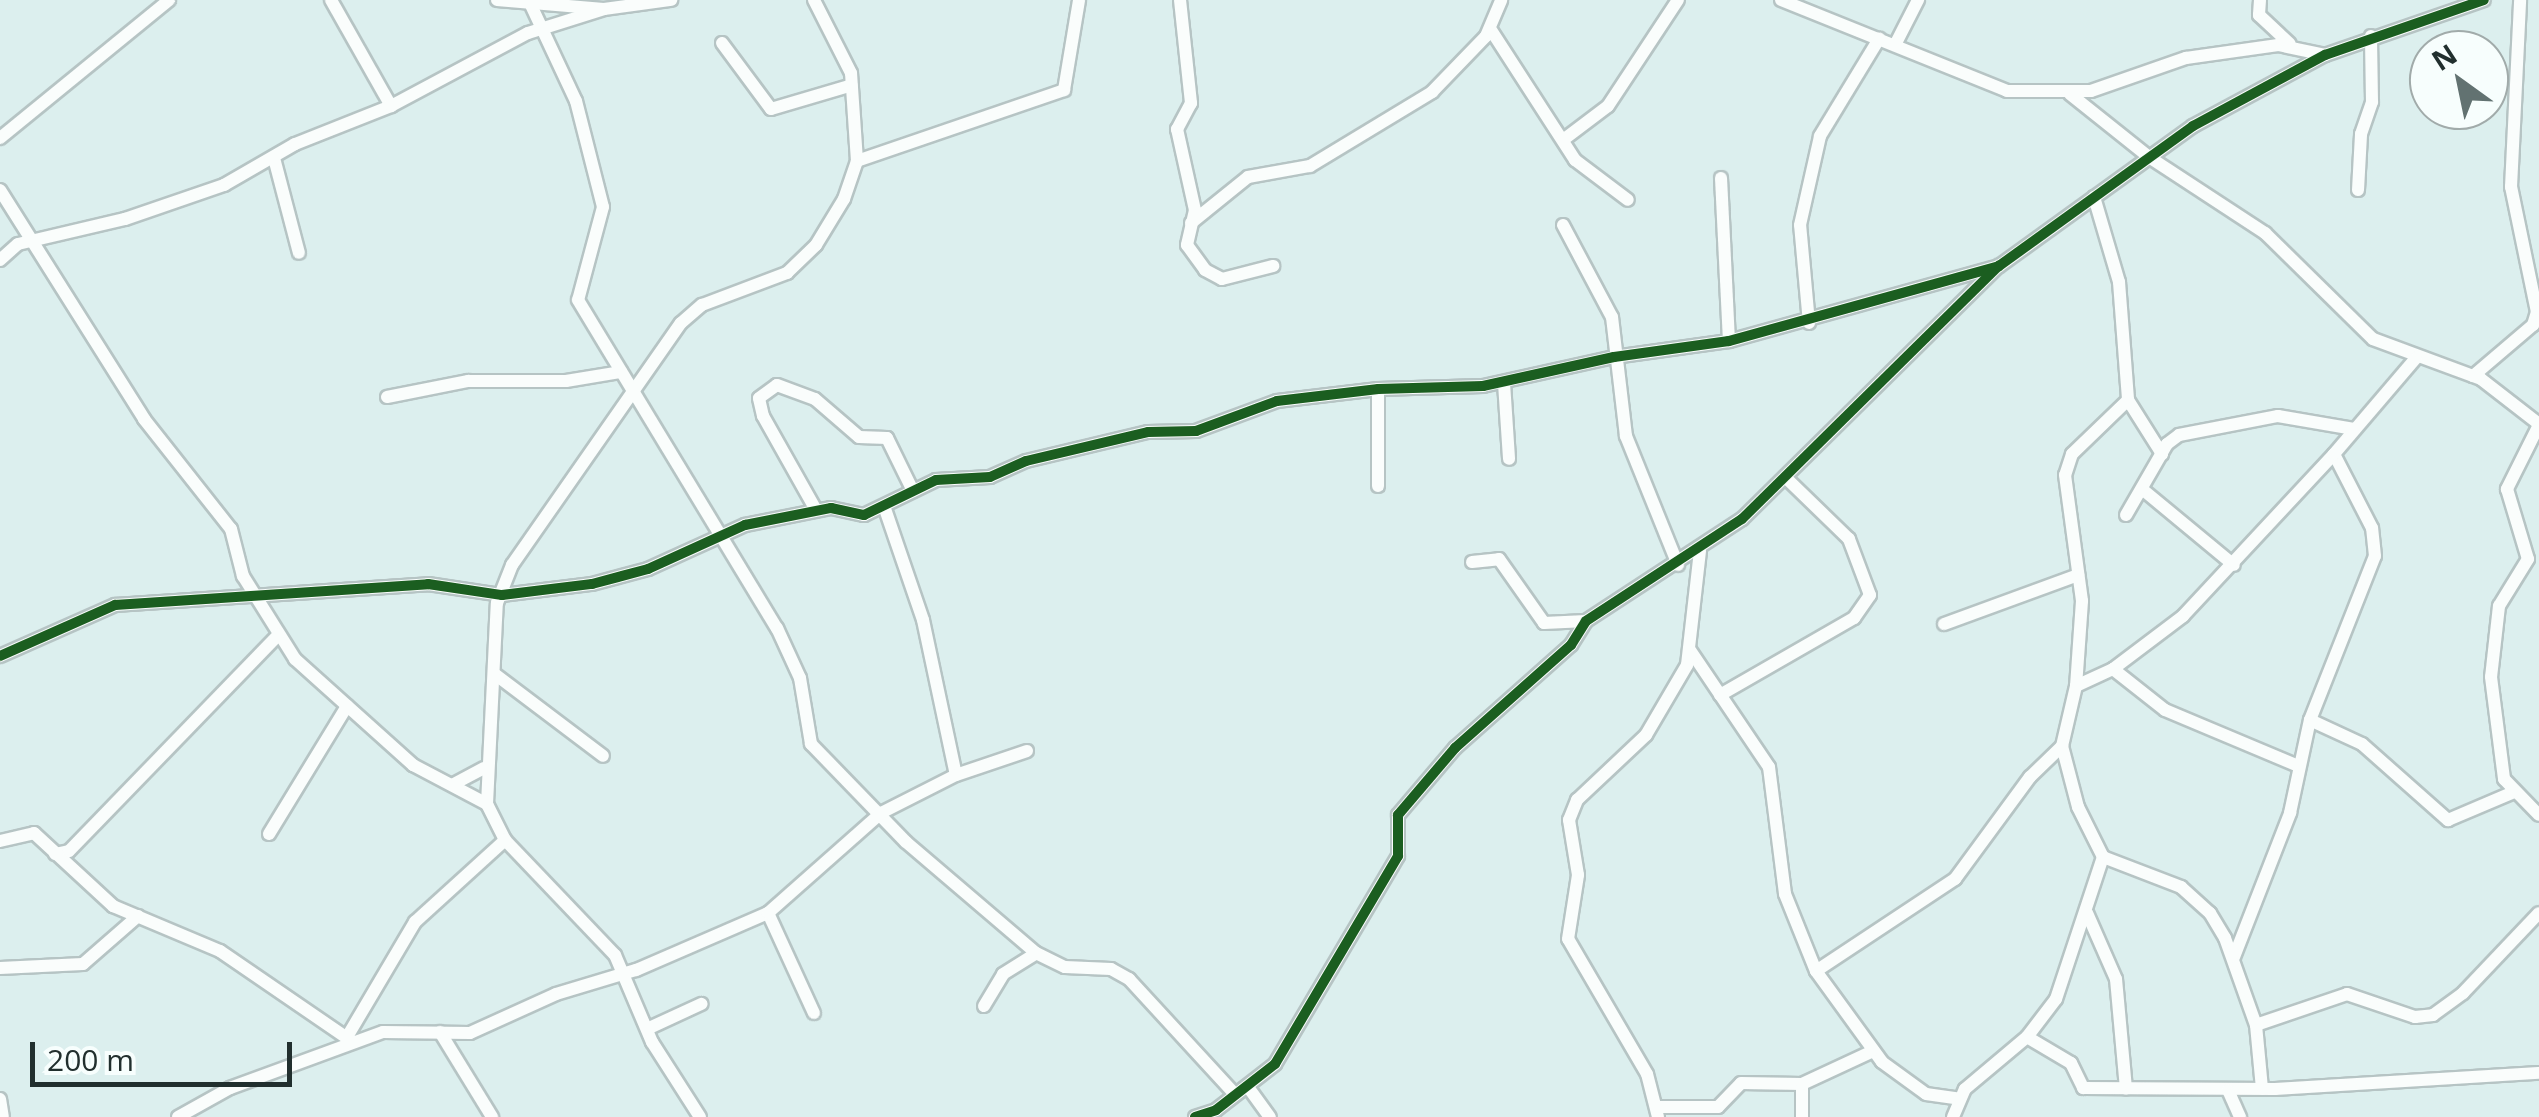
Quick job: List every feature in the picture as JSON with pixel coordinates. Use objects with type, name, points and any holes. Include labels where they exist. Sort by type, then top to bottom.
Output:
[{"type":"street","points":[[0,138],[168,0]]},
{"type":"street","points":[[331,0],[391,106]]},
{"type":"street","points":[[504,0],[604,9]]},
{"type":"street","points":[[0,260],[27,242],[125,220],[224,185],[274,158],[391,106],[452,68],[541,29],[604,9],[671,0]]},
{"type":"street","points":[[700,1117],[647,1029],[624,970],[596,928],[505,840],[487,804],[484,768],[502,594],[512,564],[691,312],[774,282],[804,258],[839,209],[857,161],[852,85],[849,64],[814,0]]},
{"type":"street","points":[[857,161],[1064,90],[1079,0]]},
{"type":"street","points":[[1180,0],[1191,103],[1177,129],[1195,210],[1187,245],[1210,275],[1222,280],[1273,266]]},
{"type":"street","points":[[1191,223],[1248,178],[1310,166],[1404,110],[1450,77],[1491,30],[1501,0]]},
{"type":"street","points":[[1562,140],[1608,106],[1678,0]]},
{"type":"street","points":[[1782,0],[2008,91],[2070,94],[2186,58],[2290,44],[2325,55]]},
{"type":"street","points":[[1895,46],[1918,0]]},
{"type":"street","points":[[2260,0],[2260,16],[2290,44]]},
{"type":"street","points":[[1195,1117],[1216,1110],[1275,1064],[1398,856],[1398,815],[1456,748],[1571,645],[1586,621],[1700,552],[1785,477],[1999,266],[2224,104],[2371,36],[2484,0]]},
{"type":"street","points":[[2474,376],[2533,326],[2536,287],[2511,187],[2520,0]]},
{"type":"street","points":[[530,3],[576,101],[604,207],[578,300],[722,536],[800,678],[811,744],[1036,953],[1065,967],[1119,971],[1234,1093]]},
{"type":"street","points":[[1491,30],[1562,140],[1586,170],[1628,200]]},
{"type":"street","points":[[2358,190],[2361,134],[2372,102],[2371,36]]},
{"type":"street","points":[[1808,323],[1800,225],[1820,136],[1879,40]]},
{"type":"street","points":[[722,43],[774,110],[852,85]]},
{"type":"street","points":[[2070,94],[2149,158],[2265,233],[2364,332],[2416,358],[2474,376],[2539,424],[2506,489],[2528,559],[2499,606],[2493,646],[2498,762],[2514,792],[2539,816]]},
{"type":"street","points":[[274,158],[299,252]]},
{"type":"street","points":[[1721,178],[1729,341]]},
{"type":"street","points":[[0,190],[27,242],[144,420],[231,529],[242,576],[310,679],[413,765],[487,804]]},
{"type":"street","points":[[2094,197],[2119,282],[2128,400],[2162,454]]},
{"type":"street","points":[[1563,225],[1606,300],[1634,463],[1678,565]]},
{"type":"street","points":[[0,656],[110,607],[428,584],[502,594],[622,577],[722,536],[816,510],[864,514],[948,477],[990,477],[1096,443],[1196,431],[1276,401],[1378,389],[1504,383],[1614,357],[1729,341],[1808,323],[1961,272],[1999,266]]},
{"type":"street","points":[[2076,686],[2113,669],[2183,616],[2234,565],[2416,358]]},
{"type":"street","points":[[387,396],[468,381],[566,381],[621,372]]},
{"type":"street","points":[[1504,383],[1510,459]]},
{"type":"street","points":[[816,510],[763,416],[759,398],[777,385],[815,399],[859,437],[887,438],[912,491]]},
{"type":"street","points":[[1378,389],[1378,486]]},
{"type":"street","points":[[1954,1117],[1960,1099],[2027,1036],[2062,988],[2102,857],[2078,807],[2062,746],[2076,686],[2078,575],[2068,529],[2068,463],[2128,400]]},
{"type":"street","points":[[2126,516],[2162,454],[2179,435],[2269,416],[2354,428]]},
{"type":"street","points":[[2234,957],[2290,813],[2310,720],[2375,556],[2372,528],[2334,454]]},
{"type":"street","points":[[1720,695],[1854,618],[1870,595],[1850,539],[1785,477]]},
{"type":"street","points":[[2142,489],[2234,565]]},
{"type":"street","points":[[884,506],[923,620],[956,775]]},
{"type":"street","points":[[1700,552],[1690,650],[1646,735],[1577,800],[1569,820],[1578,875],[1568,939],[1647,1074],[1658,1112],[1718,1107],[1748,1081],[1802,1084],[1871,1052]]},
{"type":"street","points":[[1472,562],[1499,560],[1544,623],[1586,621]]},
{"type":"street","points":[[1944,624],[2078,575]]},
{"type":"street","points":[[227,598],[242,576]]},
{"type":"street","points":[[62,853],[278,634]]},
{"type":"street","points":[[1690,650],[1769,767],[1785,894],[1816,970],[1871,1052],[1909,1085],[1960,1099]]},
{"type":"street","points":[[2113,669],[2165,710],[2298,766]]},
{"type":"street","points":[[496,675],[603,756]]},
{"type":"street","points":[[269,834],[347,706]]},
{"type":"street","points":[[2310,720],[2362,744],[2448,820],[2514,792]]},
{"type":"street","points":[[1816,970],[1956,880],[2030,777],[2062,746]]},
{"type":"street","points":[[178,1117],[230,1088],[350,1039],[395,1029],[486,1029],[624,970],[636,970],[768,913],[881,813],[956,775],[1027,751]]},
{"type":"street","points":[[452,785],[484,768]]},
{"type":"street","points":[[0,842],[31,832],[62,853],[69,868],[98,896],[220,951],[350,1039]]},
{"type":"street","points":[[350,1039],[414,922],[505,840]]},
{"type":"street","points":[[2102,857],[2181,887],[2210,913],[2234,957],[2256,1026],[2262,1089]]},
{"type":"street","points":[[768,913],[814,1013]]},
{"type":"street","points":[[2087,913],[2116,979],[2126,1088]]},
{"type":"street","points":[[2256,1026],[2347,994],[2416,1018],[2434,1015],[2463,994],[2539,913]]},
{"type":"street","points":[[0,968],[82,964],[138,916]]},
{"type":"street","points":[[984,1006],[1008,969],[1036,953]]},
{"type":"street","points":[[647,1029],[700,1004]]},
{"type":"street","points":[[440,1032],[492,1117]]},
{"type":"street","points":[[2027,1036],[2071,1063],[2084,1088],[2262,1089],[2539,1073]]},
{"type":"street","points":[[1802,1084],[1802,1117]]},
{"type":"street","points":[[1248,1086],[1270,1117]]},
{"type":"street","points":[[2228,1090],[2240,1117]]},
{"type":"street","points":[[0,1098],[4,1117]]},
{"type":"cycle path","points":[[1195,1117],[1216,1110],[1275,1064],[1398,856],[1398,815],[1455,748],[1571,645],[1586,621],[1742,519],[1999,266],[2193,126],[2325,55],[2484,0]]},
{"type":"cycle path","points":[[0,656],[115,605],[428,584],[502,595],[592,584],[648,569],[745,525],[831,508],[864,515],[936,480],[990,477],[1026,461],[1148,432],[1196,431],[1277,401],[1378,389],[1483,386],[1614,357],[1729,341],[1999,266]]}]
